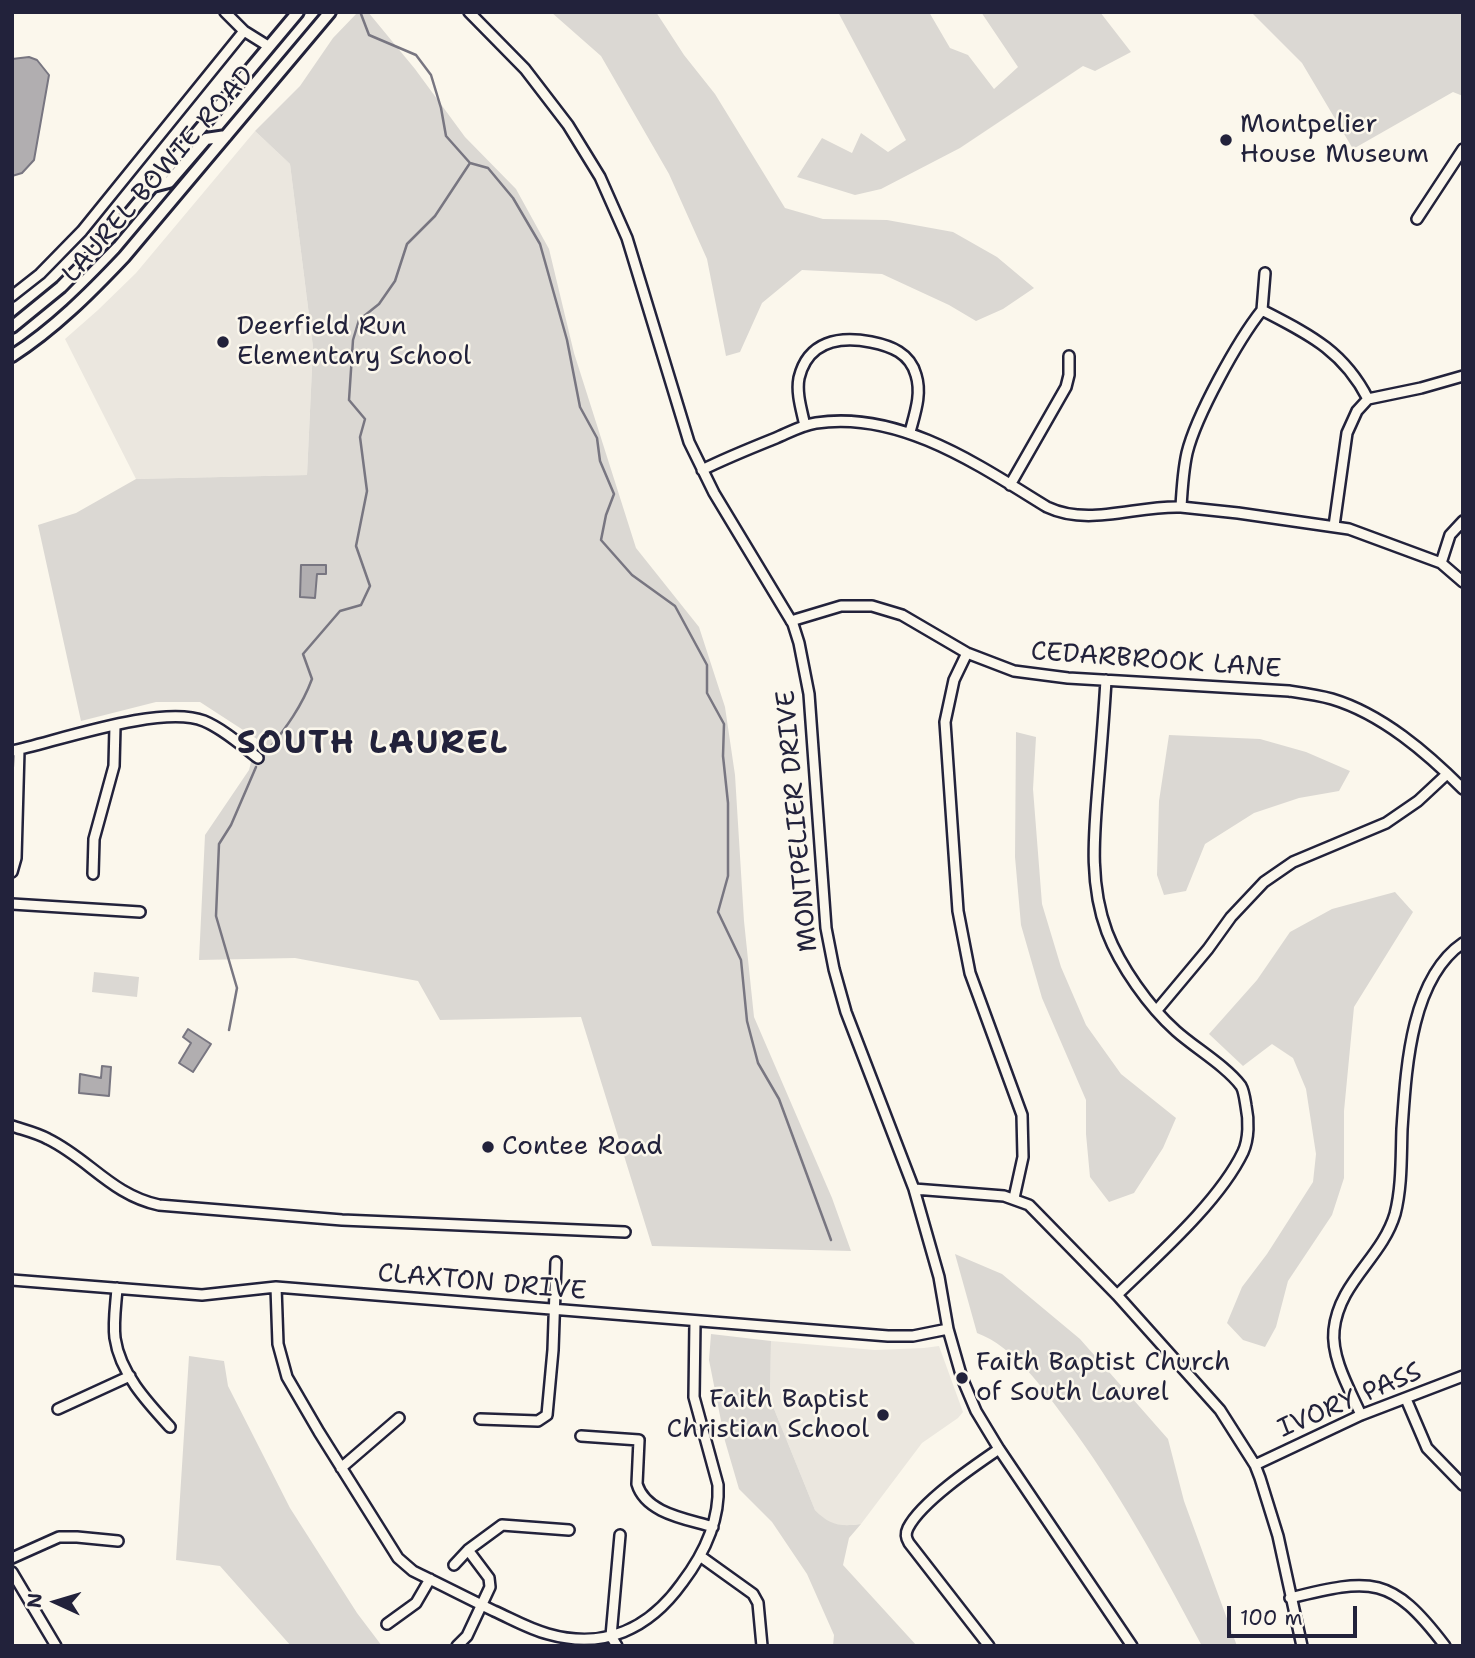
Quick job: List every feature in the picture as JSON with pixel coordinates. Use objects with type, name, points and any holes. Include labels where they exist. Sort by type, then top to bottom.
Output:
[{"type":"main road","name":"LAUREL BOWIE ROAD","points":[[12,327],[85,264],[298,12]]},
{"type":"main road","name":"LAUREL BOWIE ROAD","points":[[12,356],[49,329],[98,285],[147,232],[330,12]]},
{"type":"main road","points":[[153,186],[169,182],[206,138],[226,136]]},
{"type":"street","points":[[225,12],[244,31],[268,46]]},
{"type":"street","name":"MONTPELIER DRIVE","points":[[469,12],[533,78],[568,125],[600,177],[626,238],[680,415],[702,470],[719,503],[791,621],[799,643],[809,694],[826,928],[834,969],[846,1012],[914,1189],[939,1277],[948,1329],[962,1378],[976,1411],[999,1449],[1132,1646]]},
{"type":"street","points":[[12,296],[40,274],[82,231],[244,31]]},
{"type":"street","points":[[1417,219],[1463,149]]},
{"type":"street","points":[[1181,507],[1185,464],[1192,439],[1226,369],[1262,310],[1265,273]]},
{"type":"street","points":[[1262,310],[1331,349],[1358,380],[1368,399]]},
{"type":"street","points":[[805,426],[799,380],[806,363],[823,345],[839,339],[849,339],[893,348],[913,366],[918,394],[910,432]]},
{"type":"street","points":[[1010,485],[1066,387],[1069,356]]},
{"type":"street","points":[[1334,526],[1347,433],[1357,411],[1368,399],[1463,376]]},
{"type":"street","points":[[702,470],[805,426],[850,423],[910,432],[937,443],[1047,507],[1073,515],[1181,507],[1334,526],[1372,536],[1441,563],[1463,582]]},
{"type":"street","points":[[1441,563],[1450,535],[1463,522]]},
{"type":"street","name":"CEDARBROOK LANE","points":[[791,621],[841,606],[872,606],[902,615],[967,653],[1025,673],[1289,691],[1334,699],[1376,720],[1408,741],[1463,789]]},
{"type":"street","points":[[967,653],[950,694],[945,722],[958,911],[970,972],[1022,1115],[1023,1157],[1014,1198]]},
{"type":"street","points":[[1106,680],[1093,865],[1097,898],[1116,951],[1130,975],[1175,1031],[1208,1055],[1242,1087],[1249,1120],[1244,1151],[1219,1188],[1177,1237],[1117,1295]]},
{"type":"street","points":[[12,872],[16,858],[15,751],[160,716],[193,718],[216,727],[258,758]]},
{"type":"street","points":[[93,874],[94,839],[114,766],[115,726]]},
{"type":"street","points":[[1157,1010],[1231,917],[1264,882],[1293,862],[1386,823],[1418,801],[1447,774]]},
{"type":"street","points":[[12,904],[140,912]]},
{"type":"street","points":[[1361,1415],[1336,1352],[1334,1330],[1337,1313],[1347,1288],[1375,1253],[1394,1217],[1399,1191],[1407,1076],[1421,1005],[1435,972],[1463,943]]},
{"type":"street","points":[[12,1126],[47,1138],[122,1192],[141,1201],[159,1205],[342,1220],[625,1232]]},
{"type":"street","points":[[914,1189],[1014,1198],[1025,1202],[1039,1213],[1117,1295],[1220,1410],[1255,1465],[1270,1509],[1302,1646]]},
{"type":"street","points":[[480,1419],[538,1421],[547,1415],[556,1262]]},
{"type":"street","name":"CLAXTON DRIVE","points":[[12,1280],[202,1295],[276,1287],[888,1336],[914,1336],[948,1329]]},
{"type":"street","points":[[276,1287],[278,1344],[287,1377],[398,1558],[413,1571],[482,1605],[539,1631],[565,1638],[591,1639],[611,1636],[630,1630],[657,1611],[672,1596],[700,1556],[713,1527],[719,1497],[718,1485],[694,1397],[695,1321]]},
{"type":"street","points":[[117,1288],[115,1336],[120,1355],[130,1376],[170,1427]]},
{"type":"street","points":[[58,1409],[130,1376]]},
{"type":"street","name":"IVORY PASS","points":[[1255,1465],[1361,1415],[1463,1376]]},
{"type":"street","points":[[1406,1399],[1427,1448],[1463,1485]]},
{"type":"street","points":[[341,1468],[399,1418]]},
{"type":"street","points":[[581,1436],[639,1440],[639,1491],[662,1511],[713,1527]]},
{"type":"street","points":[[989,1646],[909,1543],[906,1535],[909,1525],[938,1495],[966,1471],[999,1449]]},
{"type":"street","points":[[454,1565],[468,1549],[502,1525],[569,1530]]},
{"type":"street","points":[[617,1646],[611,1636],[620,1535]]},
{"type":"street","points":[[12,1558],[59,1538],[118,1541]]},
{"type":"street","points":[[457,1646],[467,1636],[491,1582],[468,1549]]},
{"type":"street","points":[[700,1556],[753,1594],[758,1603],[762,1646]]},
{"type":"street","points":[[12,1572],[57,1646]]},
{"type":"street","points":[[387,1624],[416,1603],[430,1579]]},
{"type":"street","points":[[1290,1598],[1350,1586],[1375,1586],[1402,1599],[1445,1646]]},
{"type":"street","points":[[554,1646],[565,1638]]},
{"type":"shaded area","points":[[358,12],[368,12],[415,69],[465,137],[516,189],[549,249],[574,353],[636,548],[699,627],[725,707],[735,775],[744,921],[754,1017],[832,1198],[851,1251],[652,1246],[581,1017],[440,1020],[418,981],[295,958],[199,960],[205,835],[249,770],[257,739],[200,702],[156,702],[81,721],[38,525],[76,513],[136,479],[307,475],[313,347],[290,164],[255,131],[300,86],[333,38]]},
{"type":"shaded area","points":[[551,12],[656,12],[684,55],[715,94],[785,208],[823,219],[887,220],[953,232],[997,257],[1034,288],[1003,309],[976,321],[949,305],[882,274],[802,270],[762,303],[740,352],[726,356],[707,259],[669,174],[601,56]]},
{"type":"shaded area","points":[[838,12],[929,12],[950,48],[968,55],[994,89],[1018,67],[981,12],[1100,12],[1131,52],[1095,71],[1083,66],[960,148],[881,189],[855,195],[797,177],[822,138],[852,153],[861,133],[888,152],[906,140]]},
{"type":"shaded area","points":[[1251,12],[1463,12],[1463,96],[1453,92],[1353,149],[1302,63]]},
{"type":"shaded area","points":[[29,57],[37,60],[49,75],[34,160],[22,173],[12,176],[12,59]]},
{"type":"shaded area","points":[[255,131],[290,164],[313,347],[307,475],[136,479],[65,339],[136,273]]},
{"type":"shaded area","points":[[301,565],[326,565],[326,574],[317,574],[315,598],[300,597]]},
{"type":"shaded area","points":[[1016,732],[1036,737],[1033,789],[1042,904],[1061,967],[1086,1025],[1121,1074],[1176,1118],[1163,1148],[1134,1193],[1109,1202],[1090,1177],[1086,1100],[1042,998],[1021,925],[1015,857]]},
{"type":"shaded area","points":[[1169,735],[1260,739],[1306,752],[1350,771],[1339,791],[1299,798],[1254,813],[1205,844],[1186,891],[1164,895],[1157,875],[1159,801]]},
{"type":"shaded area","points":[[1395,892],[1413,912],[1354,1007],[1344,1111],[1344,1178],[1332,1215],[1288,1281],[1276,1327],[1265,1347],[1243,1340],[1227,1323],[1242,1287],[1267,1254],[1313,1182],[1316,1154],[1306,1089],[1293,1058],[1272,1044],[1243,1066],[1209,1034],[1257,980],[1290,932],[1332,909]]},
{"type":"shaded area","points":[[94,972],[139,977],[137,997],[92,992]]},
{"type":"shaded area","points":[[188,1029],[211,1044],[193,1072],[179,1063],[191,1043],[183,1037]]},
{"type":"shaded area","points":[[102,1066],[111,1067],[109,1096],[79,1093],[80,1074],[101,1078]]},
{"type":"shaded area","points":[[955,1254],[1002,1274],[1080,1339],[1168,1439],[1184,1501],[1237,1646],[1202,1646],[1138,1529],[1084,1444],[1026,1369],[1003,1348],[977,1333]]},
{"type":"shaded area","points":[[711,1334],[771,1341],[770,1399],[815,1510],[835,1524],[861,1524],[849,1538],[843,1565],[917,1646],[833,1646],[834,1635],[807,1574],[772,1522],[739,1489],[725,1441],[709,1360]]},
{"type":"shaded area","points":[[771,1341],[875,1350],[939,1346],[963,1412],[922,1443],[861,1524],[844,1526],[826,1523],[815,1510],[770,1399]]},
{"type":"shaded area","points":[[189,1356],[224,1361],[228,1386],[290,1508],[357,1613],[382,1646],[291,1646],[220,1566],[176,1560]]},
{"type":"waterway","points":[[264,751],[268,750],[293,716],[312,679],[303,654],[340,611],[361,605],[370,586],[356,546],[367,491],[360,437],[365,419],[349,400],[353,340],[359,320],[379,304],[395,281],[407,244],[435,216],[470,163],[446,136],[431,75],[416,55],[369,35],[361,14]]},
{"type":"waterway","points":[[470,163],[488,168],[513,198],[540,244],[567,340],[580,407],[597,438],[600,461],[614,494],[601,540],[632,575],[675,606],[707,665],[707,693],[724,724],[723,756],[728,803],[728,876],[718,912],[741,960],[747,1021],[758,1063],[779,1099],[831,1240]]},
{"type":"waterway","points":[[229,1030],[237,988],[216,916],[219,844],[231,825],[256,767]]},
{"type":"place","name":"Montpelier House Museum","points":[[1226,140]]},
{"type":"place","name":"Deerfield Run Elementary School","points":[[223,342]]},
{"type":"place","name":"Contee Road","points":[[488,1147]]},
{"type":"place","name":"Faith Baptist Church of South Laurel","points":[[962,1378]]},
{"type":"place","name":"Faith Baptist Christian School","points":[[883,1415]]},
{"type":"district","name":"SOUTH LAUREL","points":[[373,744]]}]
